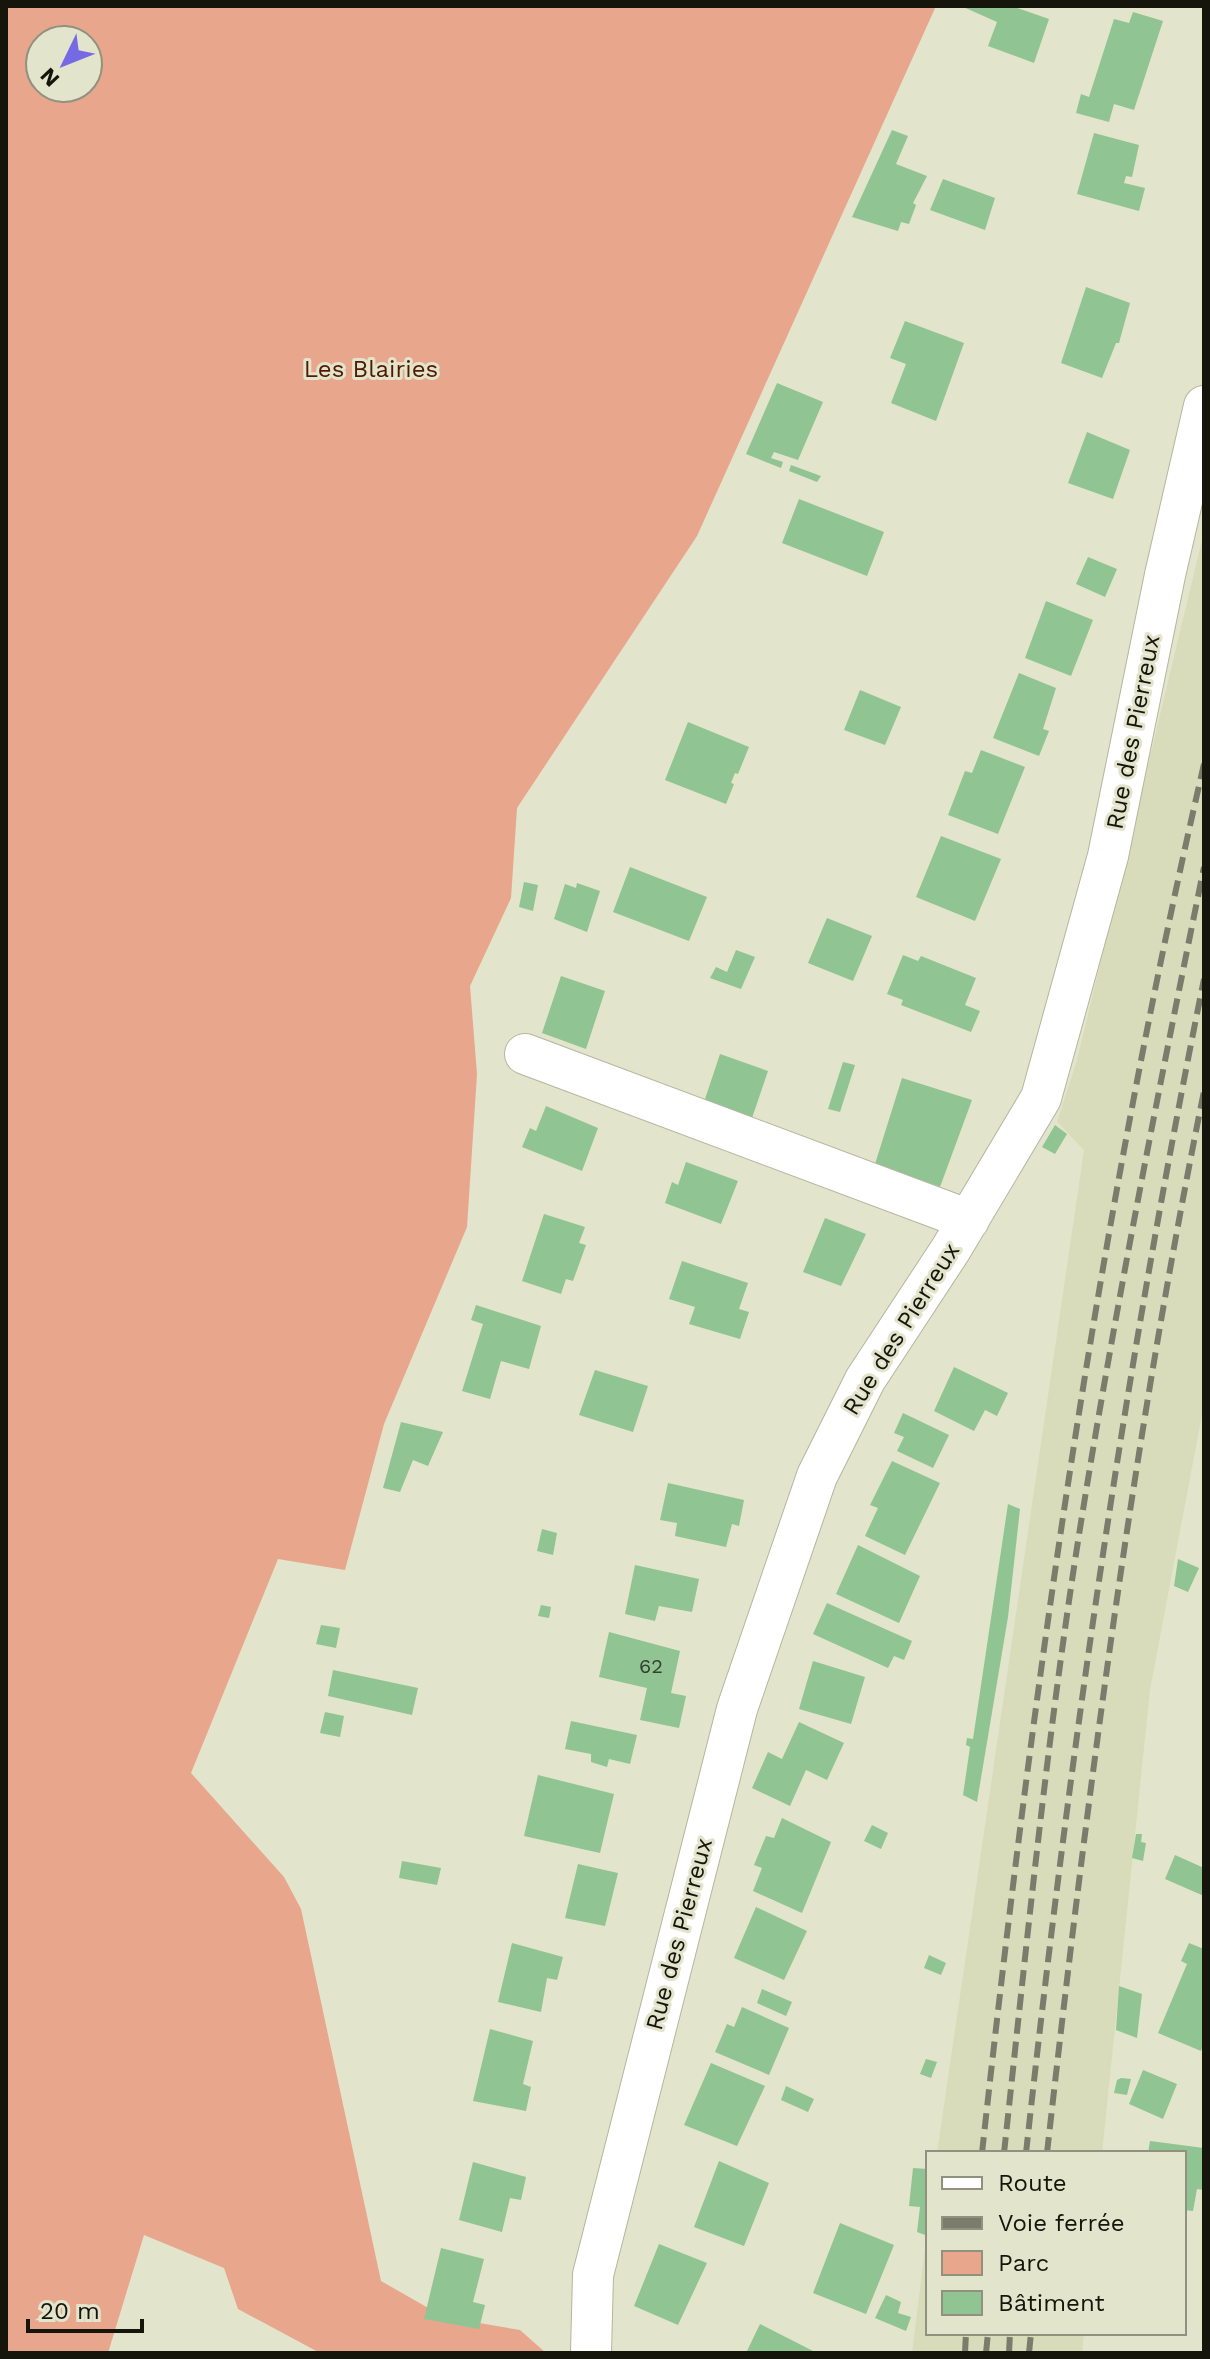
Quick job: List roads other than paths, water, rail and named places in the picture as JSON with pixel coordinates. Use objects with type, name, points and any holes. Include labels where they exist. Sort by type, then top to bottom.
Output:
[{"type":"street","name":"Rue des Pierreux","points":[[591,2353],[593,2275],[737,1709],[817,1476],[865,1380],[969,1220],[1041,1098],[1108,856],[1165,575],[1204,406]]},
{"type":"street","points":[[525,1054],[969,1220]]},
{"type":"railway","points":[[982,2151],[1023,1804],[1072,1456],[1132,1109],[1204,764]]},
{"type":"railway","points":[[1004,2151],[1048,1754],[1082,1516],[1140,1191],[1204,867]]},
{"type":"railway","points":[[1026,2151],[1080,1711],[1124,1418],[1204,979]]},
{"type":"railway","points":[[1047,2151],[1078,1886],[1114,1620],[1155,1355],[1204,1091]]},
{"type":"railway","points":[[965,2353],[966,2335]]},
{"type":"railway","points":[[986,2353],[988,2335]]},
{"type":"railway","points":[[1009,2353],[1010,2335]]},
{"type":"railway","points":[[1029,2353],[1031,2335]]},
{"type":"park label","name":"Les Blairies","points":[[371,369]]}]
